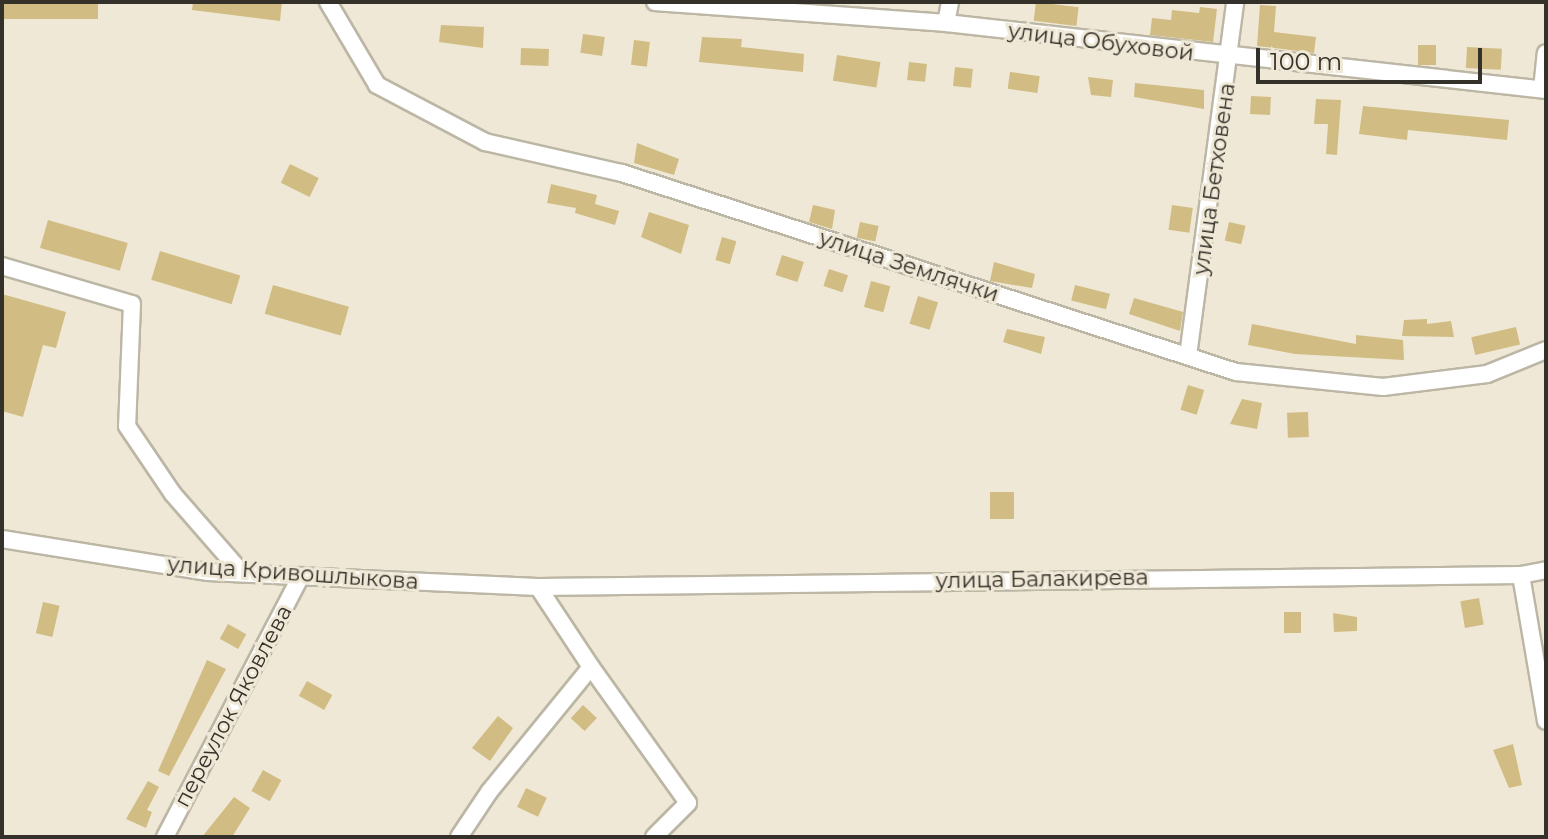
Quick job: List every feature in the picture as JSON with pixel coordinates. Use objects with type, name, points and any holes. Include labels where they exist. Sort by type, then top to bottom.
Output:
[{"type":"street","name":"улица Землячки","points":[[328,2],[377,85],[485,142],[622,173],[1236,372],[1383,387],[1487,374],[1546,350]]},
{"type":"street","name":"улица Обуховой","points":[[655,2],[946,23],[1232,57],[1544,89]]},
{"type":"street","points":[[946,23],[950,2]]},
{"type":"street","name":"улица Бетховена","points":[[1188,356],[1232,57],[1235,2]]},
{"type":"street","points":[[1544,89],[1546,53]]},
{"type":"street","points":[[2,266],[132,304],[127,426],[173,494],[242,573]]},
{"type":"street","name":"улица Кривошлыкова","points":[[2,539],[242,573],[538,587]]},
{"type":"street","name":"улица Балакирева","points":[[538,587],[1521,575],[1546,570]]},
{"type":"street","points":[[1521,575],[1546,721]]},
{"type":"street","name":"переулок Яковлева","points":[[165,837],[301,576]]},
{"type":"street","points":[[538,587],[688,803],[654,837]]},
{"type":"street","points":[[459,837],[489,792],[591,667]]},
{"type":"building","points":[[2,2],[98,2],[98,19],[2,19]]},
{"type":"building","points":[[193,2],[282,2],[280,21],[192,10]]},
{"type":"building","points":[[1036,2],[1079,7],[1076,26],[1034,21]]},
{"type":"building","points":[[1260,5],[1276,6],[1274,32],[1316,37],[1314,53],[1257,46]]},
{"type":"building","points":[[1200,7],[1217,9],[1213,42],[1150,35],[1152,18],[1171,20],[1172,10],[1199,13]]},
{"type":"building","points":[[441,25],[484,27],[483,48],[439,42]]},
{"type":"building","points":[[583,34],[605,37],[602,56],[580,53]]},
{"type":"building","points":[[702,37],[742,39],[741,47],[804,54],[803,72],[699,62]]},
{"type":"building","points":[[634,40],[650,42],[647,67],[631,65]]},
{"type":"building","points":[[1418,45],[1436,45],[1436,65],[1418,65]]},
{"type":"building","points":[[1467,47],[1502,49],[1501,70],[1466,68]]},
{"type":"building","points":[[521,48],[549,49],[548,66],[520,65]]},
{"type":"building","points":[[837,55],[880,62],[876,88],[833,81]]},
{"type":"building","points":[[909,62],[927,64],[925,82],[907,80]]},
{"type":"building","points":[[955,67],[973,69],[971,88],[953,86]]},
{"type":"building","points":[[1010,72],[1040,76],[1037,93],[1008,89]]},
{"type":"building","points":[[1088,77],[1113,80],[1111,97],[1091,95]]},
{"type":"building","points":[[1135,83],[1204,90],[1204,109],[1134,97]]},
{"type":"building","points":[[1251,96],[1271,97],[1270,115],[1250,114]]},
{"type":"building","points":[[1316,99],[1341,100],[1337,155],[1326,154],[1328,124],[1314,124]]},
{"type":"building","points":[[1363,106],[1509,120],[1507,140],[1408,130],[1407,140],[1359,134]]},
{"type":"building","points":[[637,143],[679,159],[674,175],[634,163]]},
{"type":"building","points":[[290,164],[319,178],[310,197],[281,183]]},
{"type":"building","points":[[551,184],[597,195],[595,204],[619,211],[615,225],[575,213],[576,208],[547,203]]},
{"type":"building","points":[[813,205],[835,210],[832,229],[809,222]]},
{"type":"building","points":[[1172,205],[1193,208],[1189,233],[1169,230]]},
{"type":"building","points":[[649,212],[689,225],[681,254],[641,237]]},
{"type":"building","points":[[48,220],[128,243],[120,271],[40,248]]},
{"type":"building","points":[[860,222],[879,226],[875,242],[857,238]]},
{"type":"building","points":[[1229,222],[1246,226],[1241,244],[1225,241]]},
{"type":"building","points":[[722,237],[736,241],[730,264],[715,260]]},
{"type":"building","points":[[160,251],[240,276],[232,304],[151,280]]},
{"type":"building","points":[[782,255],[804,262],[797,282],[776,275]]},
{"type":"building","points":[[994,262],[1035,274],[1032,288],[990,281]]},
{"type":"building","points":[[829,269],[848,275],[842,292],[823,286]]},
{"type":"building","points":[[871,281],[890,286],[883,312],[864,307]]},
{"type":"building","points":[[273,285],[349,307],[341,336],[265,314]]},
{"type":"building","points":[[1075,285],[1110,294],[1106,309],[1071,301]]},
{"type":"building","points":[[2,294],[66,312],[56,348],[43,345],[23,417],[2,411]]},
{"type":"building","points":[[918,296],[938,302],[930,330],[910,324]]},
{"type":"building","points":[[1134,298],[1183,312],[1180,331],[1129,314]]},
{"type":"building","points":[[1427,319],[1427,324],[1451,321],[1454,337],[1402,336],[1404,320]]},
{"type":"building","points":[[1252,324],[1356,344],[1356,335],[1403,340],[1404,360],[1295,354],[1248,345]]},
{"type":"building","points":[[1516,327],[1520,345],[1475,355],[1471,337]]},
{"type":"building","points":[[1007,329],[1045,337],[1041,354],[1003,342]]},
{"type":"building","points":[[1188,385],[1204,390],[1197,415],[1180,410]]},
{"type":"building","points":[[1242,399],[1262,403],[1257,429],[1230,424]]},
{"type":"building","points":[[1308,412],[1309,437],[1288,438],[1287,413]]},
{"type":"building","points":[[990,492],[1014,492],[1014,519],[990,519]]},
{"type":"building","points":[[1479,598],[1484,625],[1465,628],[1460,601]]},
{"type":"building","points":[[43,602],[60,606],[52,637],[36,633]]},
{"type":"building","points":[[1284,612],[1301,612],[1301,633],[1284,633]]},
{"type":"building","points":[[1333,613],[1357,617],[1357,631],[1334,632]]},
{"type":"building","points":[[228,624],[246,634],[238,649],[220,639]]},
{"type":"building","points":[[207,660],[226,669],[169,776],[158,771]]},
{"type":"building","points":[[307,681],[332,695],[324,710],[299,696]]},
{"type":"building","points":[[583,705],[597,718],[585,731],[571,718]]},
{"type":"building","points":[[498,716],[513,728],[490,761],[472,748]]},
{"type":"building","points":[[1513,744],[1522,785],[1509,788],[1493,750]]},
{"type":"building","points":[[263,770],[281,780],[270,801],[251,791]]},
{"type":"building","points":[[148,781],[159,787],[147,810],[152,812],[146,828],[126,819]]},
{"type":"building","points":[[526,788],[547,798],[538,817],[517,807]]},
{"type":"building","points":[[234,797],[250,808],[232,837],[202,837]]}]
